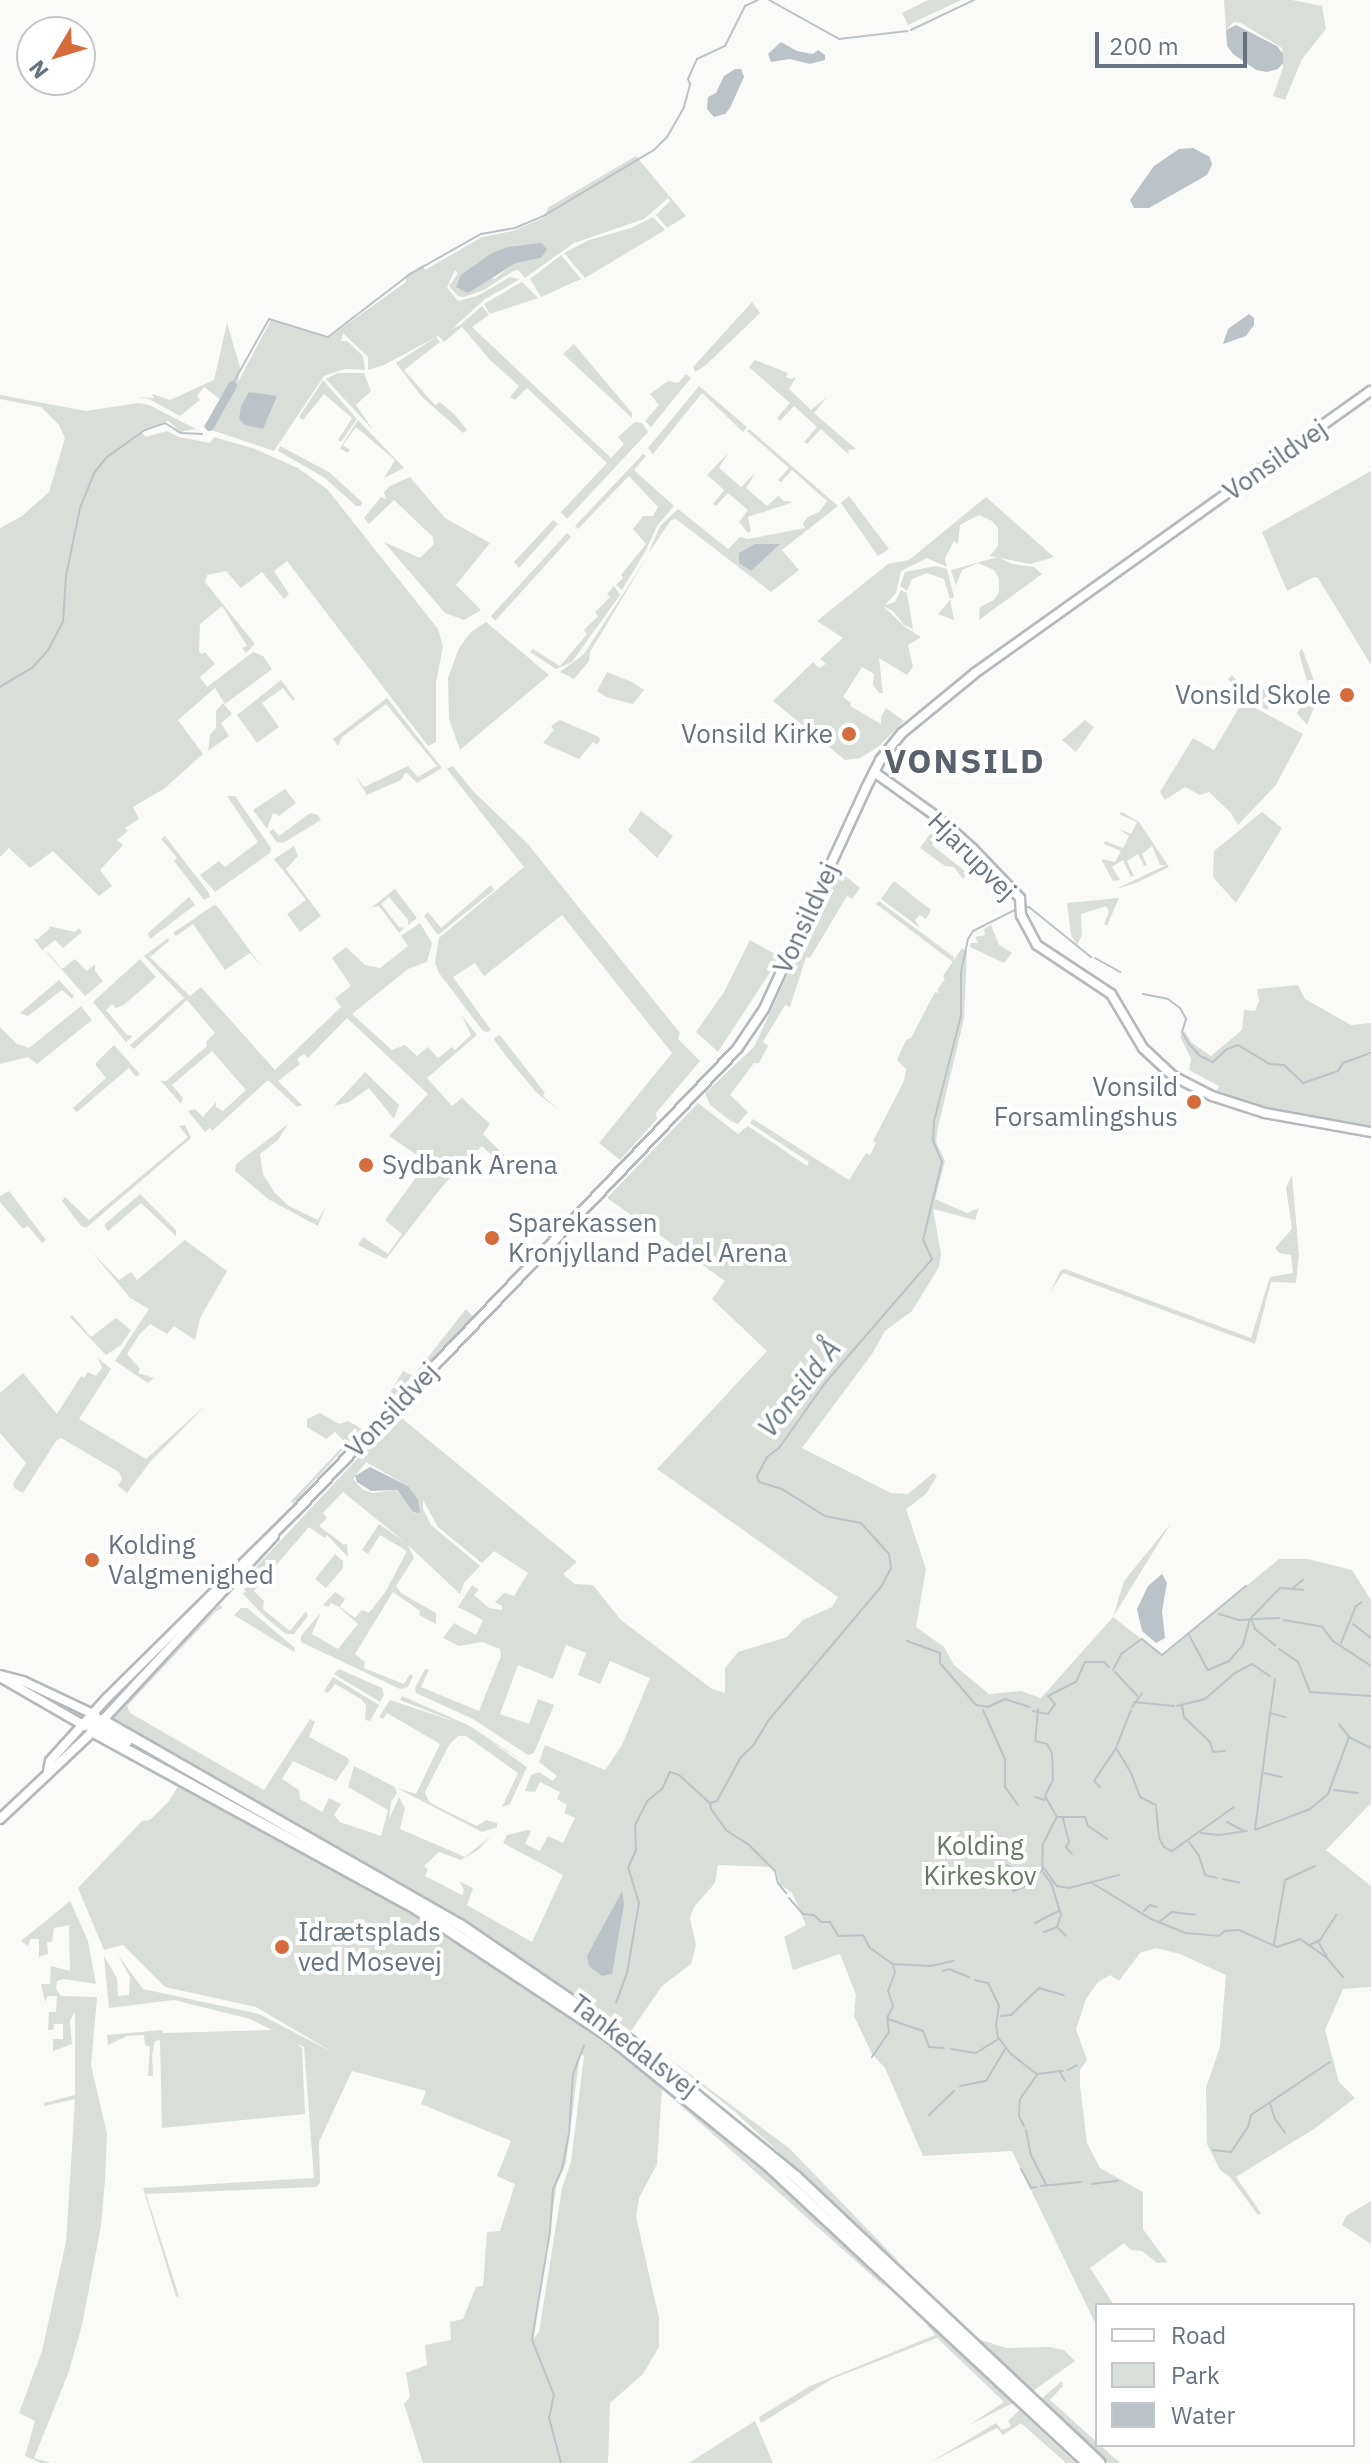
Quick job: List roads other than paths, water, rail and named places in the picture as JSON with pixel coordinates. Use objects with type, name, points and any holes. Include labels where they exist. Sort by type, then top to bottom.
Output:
[{"type":"highway","name":"Tankedalsvej","points":[[93,1722],[198,1774],[460,1925],[630,2041],[796,2177],[1099,2463]]},
{"type":"highway","name":"Tankedalsvej","points":[[93,1722],[417,1909],[609,2036],[780,2175],[1087,2463]]},
{"type":"main road","name":"Vonsildvej","points":[[93,1722],[169,1637],[227,1584],[744,1041],[764,1009],[874,772],[888,749],[910,725],[971,676],[1371,391]]},
{"type":"main road","name":"Hjarupvej","points":[[874,772],[940,819],[983,859],[1020,898],[1021,915],[1037,945],[1111,994],[1143,1048],[1173,1076],[1212,1096],[1265,1113],[1371,1132]]},
{"type":"main road","name":"Vonsildvej","points":[[227,1584],[264,1540],[294,1513]]},
{"type":"main road","points":[[0,1819],[51,1769],[50,1761],[184,1634],[227,1584]]},
{"type":"main road","points":[[0,1676],[23,1681],[93,1722]]},
{"type":"main road","points":[[0,1676],[39,1698],[93,1722]]},
{"type":"water","points":[[1236,25],[1277,46],[1283,54],[1283,63],[1278,69],[1267,72],[1256,70],[1233,54],[1227,46],[1226,30]]},
{"type":"water","points":[[781,42],[797,51],[813,54],[818,50],[825,55],[825,60],[810,64],[790,59],[771,62],[768,54]]},
{"type":"water","points":[[741,69],[744,77],[730,108],[725,114],[714,117],[707,109],[708,97],[716,93],[724,76]]},
{"type":"water","points":[[1193,148],[1210,157],[1212,165],[1207,175],[1149,208],[1134,208],[1130,200],[1154,166],[1179,149]]},
{"type":"water","points":[[541,243],[547,249],[541,258],[516,263],[468,293],[456,287],[461,275],[490,254],[508,247]]},
{"type":"water","points":[[1249,314],[1254,318],[1254,325],[1246,336],[1223,344],[1228,329]]},
{"type":"water","points":[[249,392],[277,396],[263,429],[245,425],[239,419],[241,406]]},
{"type":"water","points":[[755,544],[780,544],[751,571],[739,563],[739,553]]},
{"type":"water","points":[[370,1467],[408,1486],[418,1499],[420,1513],[413,1512],[397,1490],[371,1491],[357,1482],[355,1476]]},
{"type":"water","points":[[1162,1574],[1167,1583],[1162,1611],[1165,1638],[1156,1643],[1142,1631],[1137,1609],[1148,1586]]},
{"type":"water","points":[[622,1891],[624,1904],[612,1974],[602,1976],[589,1966],[587,1956]]},
{"type":"waterway","points":[[232,385],[269,319],[328,337],[410,274],[481,234],[515,228],[545,215],[654,150],[667,137],[684,107],[690,84],[688,79],[697,59],[725,46],[745,6],[758,0]]},
{"type":"waterway","points":[[769,0],[839,39],[908,31]]},
{"type":"waterway","points":[[911,30],[974,0]]},
{"type":"waterway","points":[[209,426],[232,385]]},
{"type":"waterway","points":[[0,687],[32,668],[48,650],[63,622],[66,576],[80,508],[94,473],[107,457],[145,430],[165,423],[181,433],[202,434]]},
{"type":"waterway","name":"Vonsild Å","points":[[1025,908],[1029,907],[1091,957]]},
{"type":"waterway","name":"Vonsild Å","points":[[710,1803],[717,1801],[741,1757],[881,1587],[891,1568],[889,1554],[861,1523],[825,1516],[782,1489],[759,1482],[757,1476],[767,1457],[779,1448],[825,1383],[932,1259],[923,1240],[942,1162],[933,1141],[934,1121],[961,1016],[961,972],[968,939],[973,931],[1015,910]]},
{"type":"waterway","name":"Vonsild Å","points":[[1095,958],[1120,972]]},
{"type":"waterway","name":"Vonsild Å","points":[[1143,994],[1168,999],[1180,1008],[1186,1019],[1182,1032],[1189,1044],[1200,1056],[1213,1062],[1227,1049],[1238,1045],[1270,1064],[1284,1065],[1303,1083],[1338,1071],[1343,1063],[1371,1053]]},
{"type":"waterway","points":[[1293,1588],[1303,1580]]},
{"type":"waterway","points":[[1113,1670],[1121,1654],[1142,1639],[1162,1655],[1246,1586]]},
{"type":"waterway","points":[[1189,1635],[1208,1670],[1229,1661],[1243,1645],[1250,1619],[1280,1588]]},
{"type":"waterway","points":[[1282,1588],[1303,1590]]},
{"type":"waterway","points":[[1341,1643],[1356,1606],[1362,1602]]},
{"type":"waterway","points":[[1219,1614],[1239,1620],[1279,1618]]},
{"type":"waterway","points":[[1284,1620],[1322,1627],[1333,1641],[1371,1666]]},
{"type":"waterway","points":[[1252,1621],[1255,1629],[1275,1645]]},
{"type":"waterway","points":[[1353,1624],[1371,1638]]},
{"type":"waterway","points":[[907,1641],[940,1653],[940,1663],[976,1705],[988,1707],[1005,1699],[1030,1707]]},
{"type":"waterway","points":[[1279,1649],[1298,1662],[1310,1692],[1371,1696]]},
{"type":"waterway","points":[[1033,1711],[1048,1714],[1055,1704],[1048,1696],[1076,1682],[1085,1662],[1104,1662],[1109,1667]]},
{"type":"waterway","points":[[1177,1706],[1205,1699],[1235,1673],[1252,1664],[1270,1676]]},
{"type":"waterway","points":[[1115,1672],[1137,1696]]},
{"type":"waterway","points":[[1275,1679],[1270,1713],[1285,1717]]},
{"type":"waterway","points":[[1132,1707],[1142,1693]]},
{"type":"waterway","points":[[1134,1702],[1174,1706]]},
{"type":"waterway","points":[[1182,1706],[1184,1717],[1210,1742],[1213,1752],[1225,1751]]},
{"type":"waterway","points":[[1038,1709],[1035,1741],[1047,1744],[1052,1753],[1053,1780],[1046,1794]]},
{"type":"waterway","points":[[983,1710],[1005,1759],[1005,1787],[1018,1805]]},
{"type":"waterway","points":[[1100,1787],[1094,1781],[1115,1750],[1131,1710]]},
{"type":"waterway","points":[[1255,1829],[1270,1713]]},
{"type":"waterway","points":[[1339,1724],[1349,1737],[1371,1748]]},
{"type":"waterway","points":[[1255,1830],[1310,1809],[1328,1794],[1349,1737]]},
{"type":"waterway","points":[[1116,1748],[1131,1773],[1140,1797],[1156,1805]]},
{"type":"waterway","points":[[616,2003],[627,1973],[639,1903],[628,1868],[636,1850],[635,1825],[647,1801],[662,1789],[670,1772],[679,1775],[710,1803],[727,1831],[749,1845],[775,1871],[778,1883],[786,1893]]},
{"type":"waterway","points":[[1264,1773],[1282,1777]]},
{"type":"waterway","points":[[1334,1790],[1358,1793]]},
{"type":"waterway","points":[[1044,1932],[1057,1927],[1061,1915],[1051,1883],[1042,1871],[1043,1844],[1057,1817],[1045,1796]]},
{"type":"waterway","points":[[1035,1797],[1045,1800]]},
{"type":"waterway","points":[[1156,1808],[1159,1838],[1164,1847],[1172,1851],[1234,1807]]},
{"type":"waterway","points":[[1057,1817],[1085,1817],[1088,1826],[1107,1839]]},
{"type":"waterway","points":[[1063,1819],[1069,1842],[1066,1847],[1072,1854]]},
{"type":"waterway","points":[[1227,1822],[1244,1831]]},
{"type":"waterway","points":[[1201,1833],[1219,1835],[1247,1831]]},
{"type":"waterway","points":[[1189,1842],[1199,1856],[1205,1875],[1217,1878]]},
{"type":"waterway","points":[[1007,1865],[1029,1879]]},
{"type":"waterway","points":[[1274,1944],[1285,1880],[1315,1866]]},
{"type":"waterway","points":[[1043,1867],[1057,1886],[1069,1888],[1119,1875]]},
{"type":"waterway","points":[[1013,1891],[1026,1886],[1042,1870]]},
{"type":"waterway","points":[[1223,1879],[1240,1883]]},
{"type":"waterway","points":[[1092,1883],[1151,1919],[1186,1933],[1219,1936],[1225,1931],[1239,1930],[1277,1947],[1300,1939],[1327,1958],[1343,1977]]},
{"type":"waterway","points":[[789,1898],[803,1914],[814,1915],[821,1922],[830,1922],[838,1936],[863,1935],[870,1948],[893,1964],[931,1966],[953,1961]]},
{"type":"waterway","points":[[1144,1911],[1150,1905],[1157,1907]]},
{"type":"waterway","points":[[1035,1923],[1059,1911]]},
{"type":"waterway","points":[[1159,1922],[1172,1912],[1195,1915]]},
{"type":"waterway","points":[[1310,1945],[1320,1940],[1336,1915]]},
{"type":"waterway","points":[[1058,1928],[1066,1936]]},
{"type":"waterway","points":[[1318,1942],[1327,1957]]},
{"type":"waterway","points":[[872,2057],[889,2032],[887,2018],[893,2006],[888,1991],[895,1973],[893,1965]]},
{"type":"waterway","points":[[943,1971],[949,1969],[969,1977]]},
{"type":"waterway","points":[[975,1980],[988,1983],[999,2006],[998,2037],[1011,2054],[1037,2074],[1063,2071]]},
{"type":"waterway","points":[[1001,2016],[1011,2015],[1039,1988],[1064,1995]]},
{"type":"waterway","points":[[888,2019],[923,2031],[929,2047],[944,2048]]},
{"type":"waterway","points":[[951,2049],[976,2053],[998,2039]]},
{"type":"waterway","points":[[561,2463],[549,2418],[554,2395],[532,2340],[550,2231],[553,2189],[562,2169],[569,2134],[573,2074],[584,2045]]},
{"type":"waterway","points":[[960,2086],[986,2081],[1005,2049]]},
{"type":"waterway","points":[[1213,2150],[1231,2152],[1248,2127],[1251,2115],[1330,2062]]},
{"type":"waterway","points":[[1068,2070],[1077,2065]]},
{"type":"waterway","points":[[1060,2072],[1065,2081]]},
{"type":"waterway","points":[[1024,2126],[1019,2116],[1020,2099],[1037,2075]]},
{"type":"waterway","points":[[929,2115],[954,2091]]},
{"type":"waterway","points":[[1270,2103],[1275,2119],[1285,2133]]},
{"type":"waterway","points":[[1026,2130],[1031,2155],[1046,2185]]},
{"type":"waterway","points":[[1021,2169],[1031,2188],[1036,2187]]},
{"type":"waterway","points":[[1092,2184],[1118,2181]]},
{"type":"waterway","points":[[1041,2186],[1081,2182]]},
{"type":"place","name":"Vonsild Skole","points":[[1347,695]]},
{"type":"place","name":"Vonsild Kirke","points":[[849,734]]},
{"type":"place","name":"Vonsild Forsamlingshus","points":[[1194,1102]]},
{"type":"place","name":"Sydbank Arena","points":[[366,1165]]},
{"type":"place","name":"Sparekassen Kronjylland Padel Arena","points":[[492,1238]]},
{"type":"place","name":"Kolding Valgmenighed","points":[[92,1560]]},
{"type":"place","name":"Idrætsplads ved Mosevej","points":[[282,1947]]},
{"type":"district","name":"VONSILD","points":[[965,761]]},
{"type":"park label","name":"Kolding Kirkeskov","points":[[980,1861]]}]
